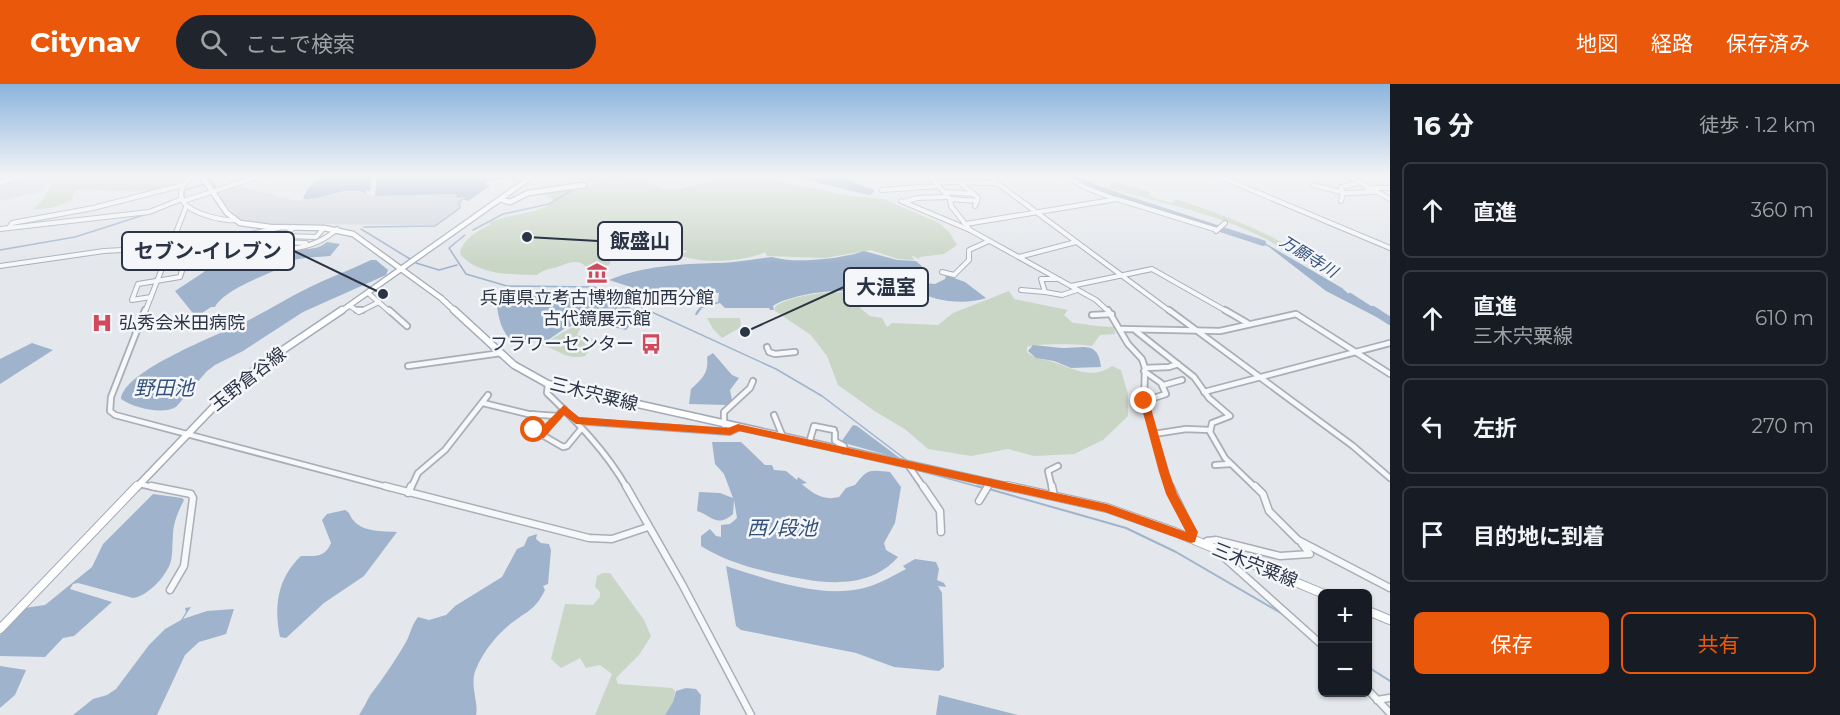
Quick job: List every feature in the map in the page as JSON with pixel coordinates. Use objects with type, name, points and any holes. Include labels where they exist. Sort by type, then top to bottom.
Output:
[{"type":"main road","points":[[222,204],[228,214],[236,220]]},
{"type":"main road","name":"玉野倉谷線","points":[[0,629],[184,434],[242,380],[494,204]]},
{"type":"main road","name":"三木宍粟線","points":[[236,220],[252,225],[337,229],[352,234],[441,298],[521,369],[548,384],[724,425],[1054,496],[1130,515],[1318,592]]},
{"type":"main road","points":[[1372,613],[1390,620]]},
{"type":"street","points":[[9,228],[12,223],[107,204]]},
{"type":"street","points":[[0,229],[149,212],[170,204]]},
{"type":"street","points":[[911,204],[970,230],[1102,304],[1112,314],[1128,344],[1142,359],[1145,369],[1144,401],[1164,472],[1172,494],[1192,532],[1191,538]]},
{"type":"street","points":[[951,204],[970,230]]},
{"type":"street","points":[[1026,204],[1353,446],[1390,478]]},
{"type":"street","points":[[966,224],[1090,204]]},
{"type":"street","points":[[1132,204],[1217,230],[1226,223]]},
{"type":"street","points":[[1285,204],[1390,248]]},
{"type":"street","points":[[236,220],[220,220],[186,207],[111,398],[110,411],[115,415],[252,453],[596,539],[612,539],[648,527]]},
{"type":"street","points":[[0,266],[104,251],[190,246],[284,226]]},
{"type":"street","points":[[258,262],[294,227]]},
{"type":"street","points":[[278,234],[316,237],[324,228]]},
{"type":"street","points":[[263,256],[234,254],[240,248],[288,250],[312,244],[330,236],[337,229]]},
{"type":"street","points":[[942,272],[954,275],[969,260],[969,250],[989,241]]},
{"type":"street","points":[[279,242],[312,244]]},
{"type":"street","points":[[1019,257],[1076,242]]},
{"type":"street","points":[[151,297],[132,300],[138,284],[180,278],[190,246]]},
{"type":"street","points":[[239,261],[244,255]]},
{"type":"street","points":[[248,262],[254,256]]},
{"type":"street","points":[[1071,286],[1152,269],[1249,324]]},
{"type":"street","points":[[1045,292],[1041,279],[1059,279]]},
{"type":"street","points":[[1021,290],[1062,295],[1078,290]]},
{"type":"street","points":[[368,293],[407,326]]},
{"type":"street","points":[[350,306],[359,312],[379,302]]},
{"type":"street","points":[[1092,315],[1112,314]]},
{"type":"street","points":[[1121,329],[1220,331],[1296,314],[1390,374]]},
{"type":"street","points":[[1136,331],[1194,377],[1204,392],[1230,416],[1212,423],[1210,430],[1216,445],[1230,464],[1263,494],[1269,511],[1310,554],[1280,556],[1216,540],[1207,541],[1204,544]]},
{"type":"street","points":[[1204,392],[1390,343]]},
{"type":"street","points":[[767,347],[769,352],[775,354],[795,352]]},
{"type":"street","points":[[408,366],[501,353]]},
{"type":"street","points":[[1145,369],[1178,364]]},
{"type":"street","points":[[1144,401],[1166,394],[1164,385],[1145,369]]},
{"type":"street","points":[[1164,385],[1182,380]]},
{"type":"street","points":[[724,425],[724,412],[750,388],[753,381]]},
{"type":"street","points":[[548,384],[547,393],[576,421],[613,464],[682,584],[751,715]]},
{"type":"street","points":[[408,493],[418,473],[445,450],[488,395]]},
{"type":"street","points":[[483,403],[533,414],[558,416]]},
{"type":"street","points":[[541,435],[564,409]]},
{"type":"street","points":[[533,414],[534,430],[563,447],[567,446],[581,429]]},
{"type":"street","points":[[774,415],[783,438]]},
{"type":"street","points":[[576,421],[730,432],[738,428]]},
{"type":"street","points":[[809,443],[814,426],[834,431],[836,441],[842,444],[844,451]]},
{"type":"street","points":[[1154,434],[1186,429],[1210,430]]},
{"type":"street","points":[[1215,465],[1230,464]]},
{"type":"street","points":[[909,465],[940,512],[941,532]]},
{"type":"street","points":[[1054,496],[1047,471],[1058,466]]},
{"type":"street","points":[[979,501],[990,482]]},
{"type":"street","points":[[137,484],[183,491],[191,494],[193,498],[184,566],[170,590]]},
{"type":"street","points":[[1301,542],[1390,588]]},
{"type":"street","points":[[1218,550],[1218,553],[1321,643]]},
{"type":"street","points":[[1372,694],[1390,713]]},
{"type":"street","points":[[1377,700],[1389,696]]},
{"type":"shaded area","points":[[226,204],[459,204],[458,209],[435,225],[259,224],[239,219]]},
{"type":"green space","points":[[38,204],[61,204],[48,208],[33,209]]},
{"type":"green space","points":[[896,204],[939,223],[949,232],[957,245],[944,254],[919,259],[911,255],[914,260],[898,259],[871,250],[825,258],[767,256],[765,252],[734,260],[710,261],[679,255],[688,251],[634,243],[615,249],[609,265],[589,271],[583,264],[572,262],[537,275],[506,274],[486,270],[476,266],[460,254],[467,240],[491,225],[489,223],[548,206]]},
{"type":"green space","points":[[1170,204],[1191,204],[1228,218],[1280,241],[1311,259],[1300,259],[1248,230]]},
{"type":"green space","points":[[1009,291],[1014,299],[1068,310],[1064,315],[1073,323],[1114,327],[1115,334],[1100,335],[1092,346],[1049,344],[1027,347],[1027,352],[1033,356],[1082,372],[1097,372],[1112,366],[1121,370],[1128,394],[1128,416],[1103,440],[1074,454],[1034,456],[1008,449],[971,456],[928,449],[906,430],[838,385],[827,356],[811,335],[775,311],[775,307],[789,300],[821,293],[842,292],[853,294],[862,300],[863,304],[860,308],[870,316],[882,318],[887,327],[892,323],[938,325],[953,313]]},
{"type":"green space","points":[[707,318],[740,318],[741,327],[722,338]]},
{"type":"green space","points":[[582,325],[577,335],[596,340],[585,356],[571,357],[551,348],[538,346],[570,329]]},
{"type":"green space","points":[[610,573],[644,620],[651,636],[639,655],[616,678],[618,684],[672,688],[675,691],[673,702],[665,715],[595,715],[612,674],[600,665],[586,668],[580,658],[561,668],[551,659],[565,604],[593,605],[600,597],[600,592],[595,587],[597,576]]},
{"type":"water","points":[[1258,239],[1342,288],[1360,304],[1390,320],[1390,324],[1326,291],[1269,247],[1255,240]]},
{"type":"water","points":[[327,242],[340,244],[330,256],[302,258],[288,262],[279,269],[234,290],[219,301],[215,307],[211,307],[196,317],[175,291],[204,272],[205,253],[229,244],[236,247],[222,264],[255,271],[293,252],[317,248]]},
{"type":"water","points":[[864,251],[897,260],[916,261],[927,271],[905,287],[893,304],[869,306],[851,292],[833,291],[788,299],[773,306],[774,310],[725,308],[720,303],[702,308],[697,315],[695,315],[701,307],[718,302],[719,293],[686,289],[646,292],[609,280],[662,267],[772,257],[818,260]]},
{"type":"water","name":"野田池","points":[[371,260],[376,260],[388,270],[386,275],[303,312],[243,351],[215,365],[176,407],[163,410],[148,409],[121,399],[126,388],[137,377],[173,355],[243,323],[308,288]]},
{"type":"water","points":[[946,275],[965,282],[986,298],[969,301],[940,300],[916,290],[924,283],[935,284],[945,279]]},
{"type":"water","points":[[501,293],[580,296],[600,293],[641,313],[626,330],[582,324],[567,327],[548,340],[515,344],[503,329],[499,317],[496,298]]},
{"type":"water","points":[[32,343],[53,350],[0,384],[0,359]]},
{"type":"water","points":[[1033,345],[1062,348],[1088,347],[1096,352],[1101,367],[1071,368],[1054,361],[1036,358],[1028,351]]},
{"type":"water","points":[[713,353],[732,375],[739,378],[730,390],[732,400],[727,405],[689,404],[691,389],[704,375],[707,357]]},
{"type":"water","points":[[853,425],[857,426],[901,459],[841,442]]},
{"type":"water","name":"西ﾉ段池","points":[[712,442],[741,442],[765,465],[772,465],[774,470],[786,471],[797,480],[798,477],[807,483],[802,484],[806,488],[824,497],[839,497],[846,488],[855,485],[870,471],[890,472],[901,487],[895,523],[884,543],[886,550],[898,557],[886,568],[872,576],[857,580],[825,582],[768,572],[729,560],[701,546],[701,536],[710,529],[716,536],[721,537],[721,525],[730,524],[737,518],[734,500],[733,514],[723,520],[715,520],[697,511],[699,492],[720,493],[733,498],[724,474],[715,464]]},
{"type":"water","points":[[153,494],[184,500],[174,527],[170,564],[155,585],[144,594],[133,598],[78,583],[73,584],[70,589],[112,602],[74,636],[63,638],[45,657],[0,656],[0,635],[24,608],[45,605],[92,567],[103,544]]},
{"type":"water","points":[[345,510],[358,525],[374,530],[397,532],[364,576],[324,603],[286,638],[280,637],[277,614],[279,594],[287,574],[301,556],[323,554],[329,548],[331,543],[322,520],[327,514]]},
{"type":"water","points":[[537,534],[536,539],[541,543],[549,544],[551,550],[548,584],[543,586],[545,590],[541,597],[533,607],[499,635],[486,651],[476,669],[473,681],[476,715],[359,715],[402,649],[418,617],[429,620],[446,615],[455,606],[502,577],[517,549],[524,546],[528,537]]},
{"type":"water","points":[[915,559],[936,562],[939,569],[937,580],[944,583],[946,587],[938,586],[942,593],[944,667],[939,671],[894,667],[856,653],[741,630],[736,626],[726,566],[781,583],[840,591],[858,589],[880,582],[906,569],[903,566]]},
{"type":"water","points":[[191,607],[183,619],[207,611],[234,609],[226,634],[199,642],[185,655],[157,715],[73,715],[93,699],[107,695],[116,689],[149,645],[165,629],[181,620],[186,612],[185,608]]},
{"type":"water","points":[[0,666],[26,670],[15,695],[0,708]]},
{"type":"water","points":[[686,688],[696,689],[701,695],[700,715],[665,715],[673,702],[676,691]]},
{"type":"water","points":[[939,695],[1018,715],[936,715]]},
{"type":"waterway","points":[[364,227],[435,226],[460,208],[459,204]]},
{"type":"waterway","points":[[473,230],[503,214],[547,204]]},
{"type":"waterway","name":"万願寺川","points":[[1145,204],[1263,243]]},
{"type":"waterway","points":[[0,250],[75,237],[147,214]]},
{"type":"waterway","points":[[361,229],[410,259]]},
{"type":"waterway","points":[[465,235],[449,248],[466,274],[507,286],[594,287],[619,297],[776,369],[822,396],[909,462]]},
{"type":"waterway","points":[[416,263],[439,270],[457,265]]},
{"type":"waterway","name":"万願寺川","points":[[1350,296],[1375,312]]},
{"type":"waterway","name":"万願寺川","points":[[1373,310],[1390,321]]},
{"type":"waterway","points":[[913,469],[983,488]]},
{"type":"waterway","points":[[977,486],[984,488]]},
{"type":"waterway","points":[[989,489],[1126,528],[1176,552],[1286,616]]},
{"type":"waterway","points":[[1372,670],[1390,681]]},
{"type":"place","name":"飯盛山","points":[[527,237]]},
{"type":"place","name":"兵庫県立考古博物館加西分館 古代鏡展示館","points":[[597,273]]},
{"type":"place","name":"セブン-イレブン","points":[[383,294]]},
{"type":"place","name":"弘秀会米田病院","points":[[102,323]]},
{"type":"place","name":"大温室","points":[[745,332]]},
{"type":"place","name":"フラワーセンター","points":[[651,344]]},
{"type":"route","points":[[534,430],[541,435],[564,409],[576,421],[730,432],[738,428],[1107,508],[1191,538],[1192,532],[1172,494],[1164,472],[1144,401]]}]
